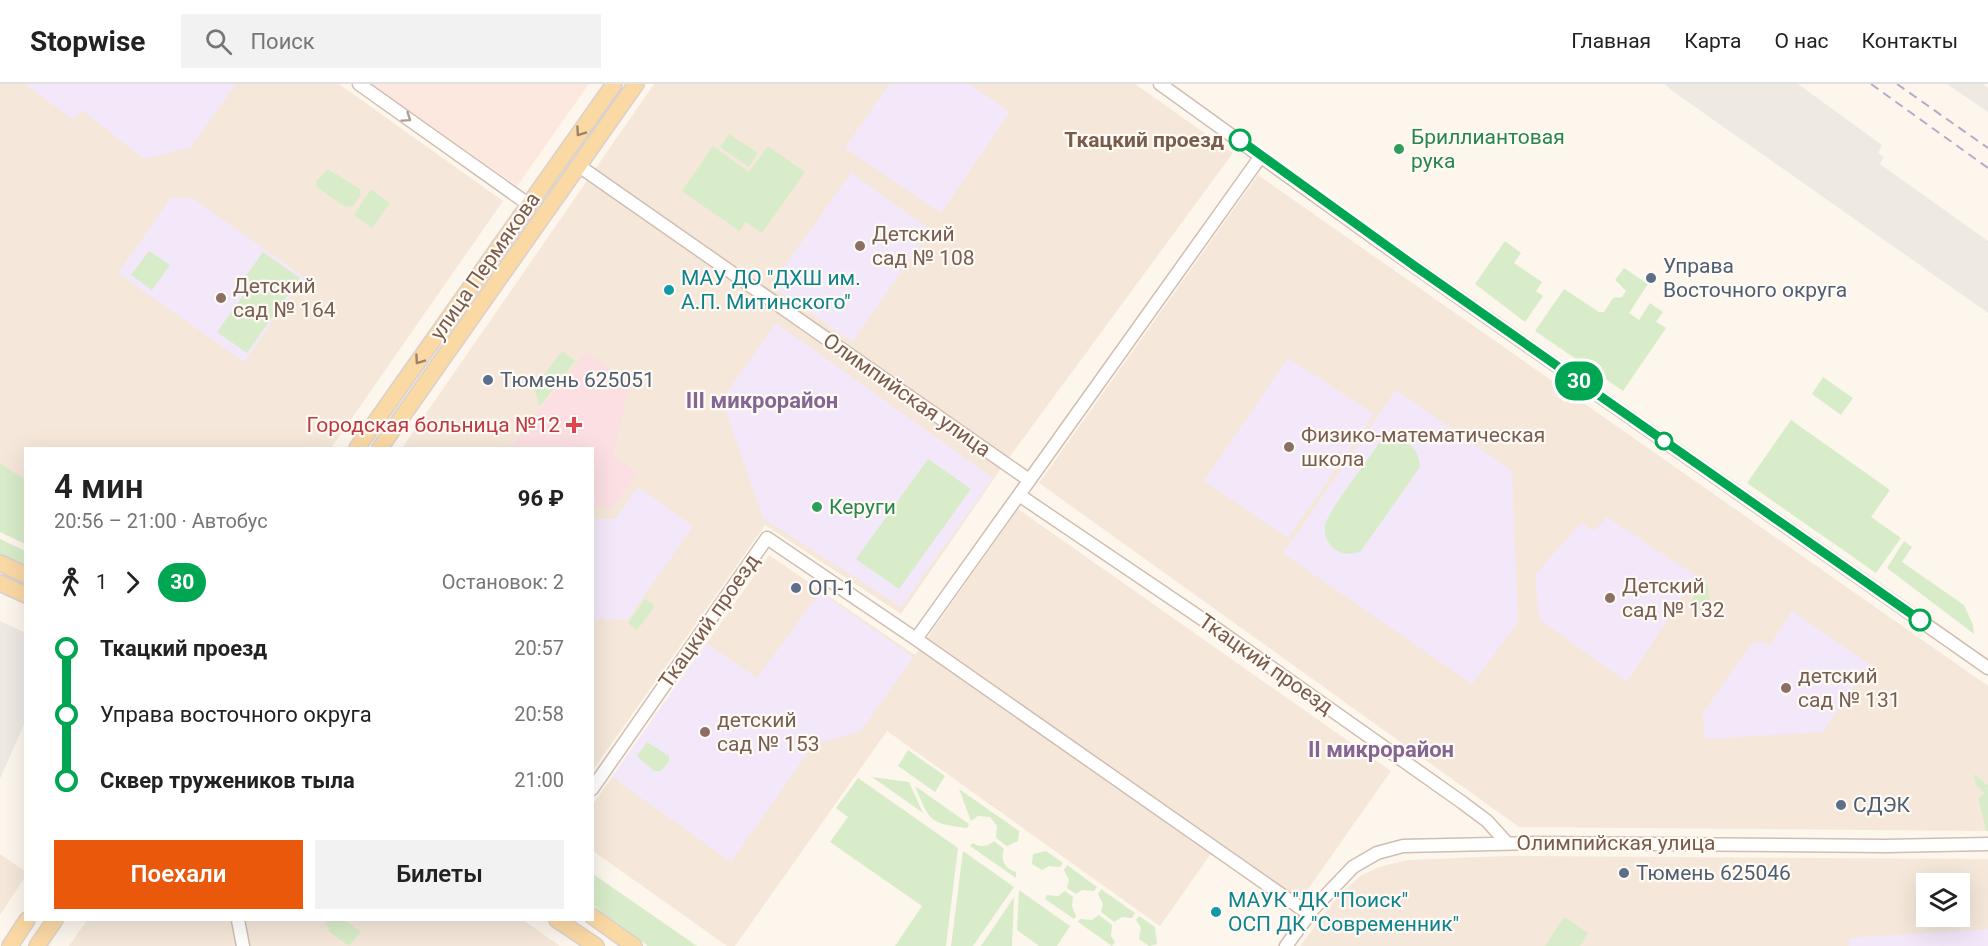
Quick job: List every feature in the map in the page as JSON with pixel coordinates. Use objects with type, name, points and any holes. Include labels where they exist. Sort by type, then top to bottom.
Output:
[{"type":"main road","name":"улица Пермякова","points":[[358,447],[614,84]]},
{"type":"main road","name":"улица Пермякова","points":[[381,447],[636,84]]},
{"type":"main road","points":[[0,563],[24,574]]},
{"type":"main road","points":[[0,583],[24,594]]},
{"type":"main road","points":[[594,917],[634,946]]},
{"type":"main road","points":[[10,946],[26,921]]},
{"type":"main road","points":[[37,946],[54,921]]},
{"type":"main road","points":[[558,921],[596,946]]},
{"type":"street","points":[[359,84],[528,204]]},
{"type":"street","points":[[1160,84],[1390,249],[1988,668]]},
{"type":"street","points":[[1261,156],[916,639],[1310,914]]},
{"type":"street","name":"Олимпийская улица","points":[[579,166],[1029,480]]},
{"type":"street","name":"Ткацкий проезд","points":[[1018,495],[1214,627],[1463,803],[1487,821],[1506,843]]},
{"type":"street","name":"Ткацкий проезд","points":[[594,786],[767,538],[916,639]]},
{"type":"street","name":"Олимпийская улица","points":[[1286,946],[1322,898],[1353,867],[1377,853],[1403,846],[1506,843],[1988,844]]},
{"type":"street","points":[[238,921],[243,946]]},
{"type":"shaded area","points":[[0,84],[339,84],[503,201],[332,447],[24,447],[24,517],[0,506]]},
{"type":"shaded area","points":[[24,84],[236,84],[190,148],[144,159],[82,110],[74,120]]},
{"type":"shaded area","points":[[372,84],[589,84],[517,186]]},
{"type":"shaded area","points":[[654,84],[1135,84],[1233,153],[1000,470],[901,614],[765,525],[594,769],[594,447],[403,447]]},
{"type":"shaded area","points":[[889,84],[969,84],[1010,112],[941,213],[845,148]]},
{"type":"shaded area","points":[[1665,84],[1798,84],[1882,145],[1878,153],[1884,157],[1880,164],[1988,241],[1988,313],[1671,90]]},
{"type":"shaded area","points":[[1947,84],[1983,84],[1988,88],[1988,112]]},
{"type":"shaded area","name":"Детский сад № 108","points":[[851,173],[931,230],[852,342],[771,285]]},
{"type":"shaded area","points":[[1258,175],[1988,686],[1988,785],[1975,775],[1985,794],[1978,798],[1986,831],[1519,827],[1039,483]]},
{"type":"shaded area","name":"Детский сад № 164","points":[[171,198],[192,198],[304,277],[244,362],[118,273]]},
{"type":"shaded area","points":[[776,323],[993,478],[901,607],[763,518],[722,399]]},
{"type":"shaded area","name":"Городская больница №12","points":[[586,352],[630,383],[613,455],[638,473],[613,508],[594,507],[594,447],[511,447]]},
{"type":"shaded area","name":"Физико-математическая школа","points":[[1288,358],[1374,414],[1288,538],[1204,481]]},
{"type":"shaded area","points":[[1396,390],[1512,471],[1518,622],[1472,684],[1283,553]]},
{"type":"shaded area","points":[[638,487],[693,526],[627,620],[594,619],[594,519],[615,519]]},
{"type":"shaded area","points":[[1018,509],[1391,771],[1299,902],[1217,845],[1160,926],[887,731],[735,946],[727,946],[594,852],[594,803],[769,555],[915,655]]},
{"type":"shaded area","name":"Детский сад № 132","points":[[1607,517],[1696,576],[1627,682],[1540,620],[1535,575],[1581,523],[1595,531]]},
{"type":"shaded area","points":[[820,592],[913,657],[861,731],[813,745],[731,862],[612,777],[706,643],[757,678]]},
{"type":"shaded area","name":"детский сад № 131","points":[[1792,611],[1869,664],[1823,732],[1705,739],[1703,713],[1752,643],[1762,641],[1770,645]]},
{"type":"shaded area","points":[[0,621],[24,632],[24,724],[0,779]]},
{"type":"shaded area","points":[[0,854],[24,871],[24,879],[0,915]]},
{"type":"shaded area","points":[[1506,856],[1988,859],[1988,946],[1300,946],[1335,900],[1360,876],[1379,867],[1408,860]]},
{"type":"shaded area","points":[[86,921],[524,921],[560,946],[69,946]]},
{"type":"shaded area","points":[[1988,929],[1988,946],[1849,946],[1849,938]]},
{"type":"green space","points":[[729,134],[758,153],[749,167],[720,147]]},
{"type":"green space","points":[[713,146],[749,172],[768,146],[805,172],[762,233],[746,222],[739,231],[682,191]]},
{"type":"green space","points":[[328,169],[360,189],[360,196],[353,206],[345,207],[317,187],[316,181]]},
{"type":"green space","points":[[371,189],[390,203],[372,228],[354,215]]},
{"type":"green space","points":[[1505,241],[1521,253],[1514,263],[1542,282],[1536,291],[1543,296],[1525,322],[1475,284]]},
{"type":"green space","points":[[149,251],[170,265],[152,290],[131,275]]},
{"type":"green space","points":[[263,252],[300,278],[247,353],[217,332],[252,283],[245,277]]},
{"type":"green space","points":[[1624,268],[1648,284],[1629,313],[1639,320],[1650,303],[1663,312],[1656,322],[1666,328],[1623,391],[1535,331],[1564,289],[1599,312],[1604,312],[1613,298],[1622,297],[1626,291],[1615,280]]},
{"type":"green space","points":[[562,351],[575,361],[540,406],[534,388]]},
{"type":"green space","points":[[1823,377],[1853,398],[1841,415],[1812,394]]},
{"type":"green space","points":[[1791,420],[1890,490],[1871,517],[1901,538],[1876,573],[1747,483]]},
{"type":"green space","points":[[1392,438],[1412,446],[1418,455],[1420,467],[1361,551],[1347,554],[1341,552],[1330,545],[1325,533],[1325,525],[1341,497],[1379,443]]},
{"type":"green space","points":[[928,459],[971,489],[899,589],[856,559]]},
{"type":"green space","points":[[0,463],[24,479],[24,544],[0,532]]},
{"type":"green space","points":[[0,539],[24,551],[24,567],[0,555]]},
{"type":"green space","points":[[1904,541],[1912,547],[1902,562],[1964,605],[1973,625],[1974,634],[1887,568]]},
{"type":"green space","points":[[1703,583],[1708,586],[1712,619],[1690,602]]},
{"type":"green space","points":[[645,599],[655,606],[637,630],[628,623]]},
{"type":"green space","points":[[647,742],[669,756],[669,761],[661,771],[654,771],[637,756]]},
{"type":"green space","points":[[908,750],[945,776],[935,792],[898,766]]},
{"type":"green space","points":[[1974,774],[1988,785],[1988,831],[1986,831],[1978,798],[1985,793],[1976,785]]},
{"type":"green space","points":[[872,777],[909,782],[923,813]]},
{"type":"green space","points":[[858,778],[958,848],[946,946],[895,946],[922,906],[830,842],[848,817],[836,808]]},
{"type":"green space","points":[[915,786],[969,824],[967,828],[937,822],[932,818],[924,807]]},
{"type":"green space","points":[[959,789],[1019,831],[1018,841],[1007,846],[996,838],[997,826],[990,817],[978,816],[971,821]]},
{"type":"green space","points":[[994,841],[1004,849],[1004,864],[1016,872],[1016,878],[970,846],[973,843],[979,846],[989,845]]},
{"type":"green space","points":[[963,851],[1014,887],[973,946],[951,946]]},
{"type":"green space","points":[[1046,851],[1063,863],[1060,867],[1049,866],[1042,870],[1032,864],[1033,854]]},
{"type":"green space","points":[[1067,865],[1097,887],[1094,891],[1082,890],[1076,894],[1067,888],[1069,880],[1064,870]]},
{"type":"green space","points":[[594,875],[697,946],[648,946],[594,906]]},
{"type":"green space","points":[[1101,889],[1135,913],[1132,918],[1122,917],[1114,922],[1101,912],[1103,904],[1098,894]]},
{"type":"green space","points":[[1019,890],[1070,926],[1057,946],[1039,946],[1017,930]]},
{"type":"green space","points":[[1065,891],[1073,897],[1072,906],[1076,916],[1074,919],[1045,899],[1047,895],[1058,896]]},
{"type":"green space","points":[[1014,897],[1012,946],[981,946]]},
{"type":"green space","points":[[1099,915],[1112,925],[1111,936],[1115,942],[1112,946],[1078,922],[1080,919],[1092,920]]},
{"type":"green space","points":[[1139,916],[1155,927],[1157,944],[1149,946],[1139,939],[1141,928],[1136,920]]},
{"type":"green space","points":[[1564,917],[1588,933],[1580,946],[1545,946]]},
{"type":"green space","points":[[326,921],[345,921],[361,932],[349,946],[328,931],[330,928],[324,924]]},
{"type":"railway","points":[[1871,84],[1988,168]]},
{"type":"railway","points":[[1897,84],[1988,148]]},
{"type":"bus line","name":"30","points":[[1240,140],[1416,267],[1920,620]]},
{"type":"place","name":"Ткацкий проезд","points":[[1240,140]]},
{"type":"place","name":"Бриллиантовая рука","points":[[1399,149]]},
{"type":"place","name":"Детский сад № 108","points":[[860,246]]},
{"type":"place","name":"Управа Восточного округа","points":[[1651,278]]},
{"type":"place","name":"МАУ ДО \"ДХШ им. А.П. Митинского\"","points":[[669,290]]},
{"type":"place","name":"Детский сад № 164","points":[[221,298]]},
{"type":"place","name":"Тюмень 625051","points":[[488,380]]},
{"type":"place","name":"Городская больница №12","points":[[574,425]]},
{"type":"place","name":"Физико-математическая школа","points":[[1289,447]]},
{"type":"place","name":"Керуги","points":[[817,507]]},
{"type":"place","name":"ОП-1","points":[[796,588]]},
{"type":"place","name":"Детский сад № 132","points":[[1610,598]]},
{"type":"place","name":"детский сад № 131","points":[[1786,688]]},
{"type":"place","name":"детский сад № 153","points":[[705,732]]},
{"type":"place","name":"СДЭК","points":[[1841,805]]},
{"type":"place","name":"Тюмень 625046","points":[[1624,873]]},
{"type":"place","name":"МАУК \"ДК \"Поиск\" ОСП ДК \"Современник\"","points":[[1216,912]]},
{"type":"district","name":"III микрорайон","points":[[762,400]]},
{"type":"district","name":"II микрорайон","points":[[1381,749]]}]
